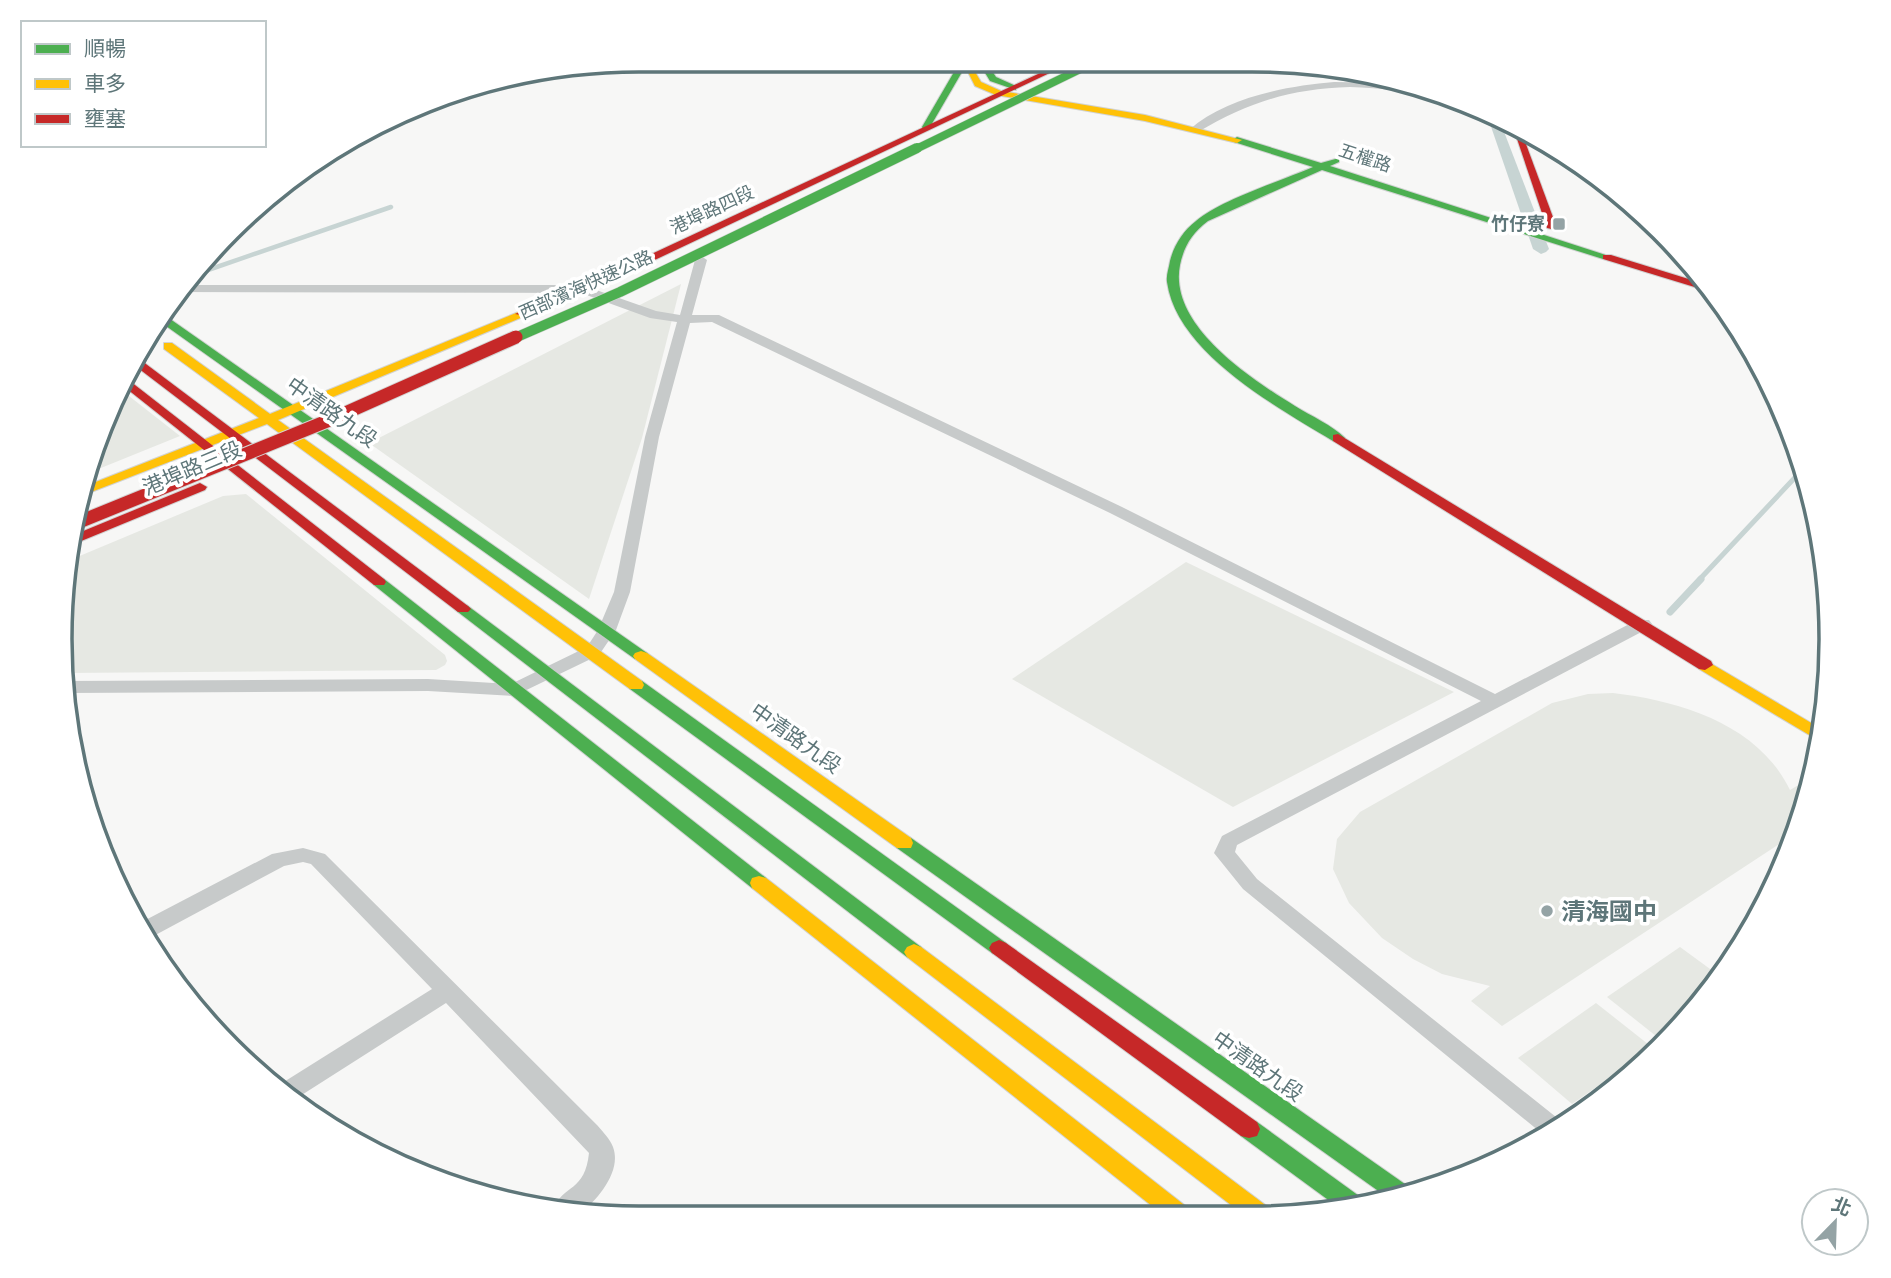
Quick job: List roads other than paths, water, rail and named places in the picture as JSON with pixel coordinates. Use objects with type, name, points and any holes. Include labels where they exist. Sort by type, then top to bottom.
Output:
[{"type":"main road","points":[[926,128],[959,72]]},
{"type":"main road","points":[[971,72],[978,84],[1005,90]]},
{"type":"main road","points":[[989,72],[1005,90]]},
{"type":"main road","name":"港埠路四段","points":[[204,444],[582,289],[800,190],[1046,72]]},
{"type":"main road","name":"西部濱海快速公路","points":[[88,504],[329,408],[605,287],[1059,72]]},
{"type":"main road","name":"西部濱海快速公路","points":[[85,520],[332,419],[620,292],[1074,72]]},
{"type":"main road","name":"港埠路四段","points":[[325,433],[615,302],[1087,72]]},
{"type":"main road","name":"五權路","points":[[1005,90],[1199,127],[1330,162],[1552,228],[1683,271]]},
{"type":"main road","points":[[1520,139],[1552,228]]},
{"type":"main road","points":[[1330,162],[1228,206],[1193,228],[1176,249],[1171,263],[1171,284],[1185,317],[1209,347],[1253,386],[1643,624],[1811,730]]},
{"type":"main road","name":"五權路","points":[[1330,162],[1694,284]]},
{"type":"main road","name":"中清路九段","points":[[168,322],[1393,1188]]},
{"type":"main road","name":"中清路九段","points":[[158,338],[301,444],[593,651],[1344,1198]]},
{"type":"main road","points":[[142,366],[1250,1206]]},
{"type":"main road","points":[[131,386],[1168,1206]]},
{"type":"main road","name":"港埠路三段","points":[[81,537],[325,433]]},
{"type":"main road","name":"港埠路三段","points":[[93,487],[204,444]]},
{"type":"street","points":[[1199,127],[1235,107],[1281,92],[1346,85],[1374,85]]},
{"type":"street","points":[[74,687],[428,685],[514,690],[593,651],[607,630],[622,592],[652,437],[701,260]]},
{"type":"street","points":[[193,289],[582,289],[654,315],[684,319],[714,318],[1116,510],[1497,702]]},
{"type":"street","points":[[1547,1123],[1250,884],[1224,853],[1229,841],[1643,624]]},
{"type":"street","points":[[151,927],[279,859],[303,855],[318,859],[588,1132],[602,1150],[601,1172],[590,1191],[576,1202]]},
{"type":"street","points":[[293,1088],[448,990]]},
{"type":"waterway","points":[[1496,127],[1541,249]]},
{"type":"waterway","points":[[209,270],[391,207]]},
{"type":"waterway","points":[[1699,580],[1795,477]]},
{"type":"waterway","points":[[1670,612],[1701,579]]},
{"type":"place","name":"竹仔寮","points":[[1559,224]]},
{"type":"place","name":"清海國中","points":[[1547,911]]}]
